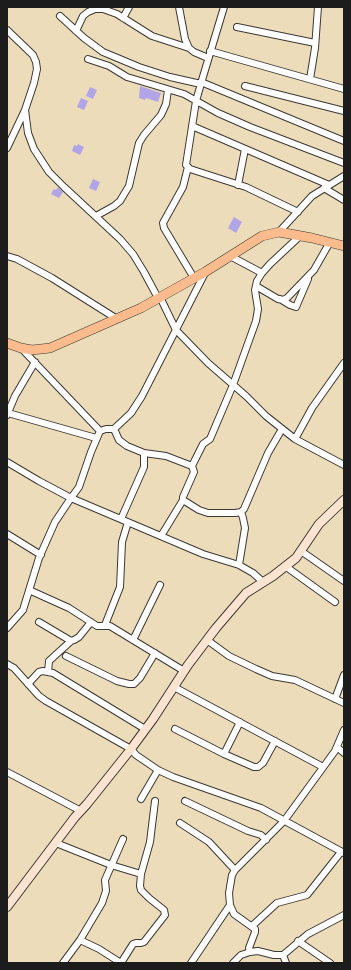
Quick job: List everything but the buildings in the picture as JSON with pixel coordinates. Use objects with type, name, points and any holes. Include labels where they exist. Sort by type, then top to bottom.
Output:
[{"type":"main road","points":[[7,343],[32,350],[50,348],[141,308],[205,272],[262,236],[279,232],[344,246]]},
{"type":"street","points":[[122,18],[129,7]]},
{"type":"street","points":[[179,7],[180,19],[189,48]]},
{"type":"street","points":[[194,278],[164,228],[163,223],[183,187],[188,167],[186,162],[196,101],[224,7]]},
{"type":"street","points":[[310,79],[318,7]]},
{"type":"street","points":[[76,31],[83,16],[95,9],[103,10],[122,18],[152,36],[189,48],[194,52],[208,58]]},
{"type":"street","points":[[60,16],[76,31],[103,52],[116,58],[170,77],[201,83],[344,141]]},
{"type":"street","points":[[237,27],[315,43]]},
{"type":"street","points":[[7,30],[33,55],[37,69],[25,110],[7,148]]},
{"type":"street","points":[[210,51],[344,89]]},
{"type":"street","points":[[88,59],[109,66],[128,77],[184,94],[218,113],[250,127],[344,162]]},
{"type":"street","points":[[244,86],[344,111]]},
{"type":"street","points":[[96,216],[114,206],[129,186],[139,143],[160,115],[166,104],[168,90]]},
{"type":"street","points":[[25,110],[28,133],[34,149],[50,172],[64,187],[120,238],[134,254],[176,330],[208,363],[282,429],[295,439],[344,465]]},
{"type":"street","points":[[192,126],[327,187],[344,200]]},
{"type":"street","points":[[238,185],[245,149]]},
{"type":"street","points":[[188,167],[261,194],[298,212]]},
{"type":"street","points":[[279,232],[312,196],[344,176]]},
{"type":"street","points":[[161,536],[183,500],[194,472],[192,466],[203,444],[210,439],[233,385],[256,321],[258,309],[257,281],[262,273],[300,236]]},
{"type":"street","points":[[278,299],[283,300],[287,298],[309,276],[318,265],[330,242]]},
{"type":"street","points":[[7,256],[17,259],[52,278],[117,318]]},
{"type":"street","points":[[230,256],[262,273]]},
{"type":"street","points":[[7,628],[22,610],[32,577],[55,522],[79,487],[96,438],[100,431],[114,429],[131,413],[142,396],[205,272]]},
{"type":"street","points":[[256,286],[278,299],[296,307],[309,276]]},
{"type":"street","points":[[21,348],[100,431]]},
{"type":"street","points":[[35,362],[15,396],[7,414],[96,438]]},
{"type":"street","points":[[295,439],[312,408],[344,363]]},
{"type":"street","points":[[114,429],[116,436],[123,444],[144,453],[161,454],[192,466]]},
{"type":"street","points":[[183,500],[199,510],[208,513],[241,512],[245,507],[268,454],[282,429]]},
{"type":"street","points":[[121,519],[144,468],[144,453]]},
{"type":"street","points":[[7,462],[71,498],[203,554],[238,565],[253,573],[263,582]]},
{"type":"street","points":[[7,907],[131,749],[207,640],[246,593],[296,558],[319,524],[344,500]]},
{"type":"street","points":[[238,565],[245,528],[244,518],[241,512]]},
{"type":"street","points":[[105,626],[120,587],[122,542],[128,522]]},
{"type":"street","points":[[7,534],[41,555]]},
{"type":"street","points":[[301,551],[344,581]]},
{"type":"street","points":[[286,566],[335,602]]},
{"type":"street","points":[[133,640],[160,585]]},
{"type":"street","points":[[29,590],[70,608],[97,626],[110,626],[184,671]]},
{"type":"street","points":[[39,622],[71,641]]},
{"type":"street","points":[[48,672],[49,661],[71,641],[79,637],[91,622]]},
{"type":"street","points":[[207,640],[229,656],[256,669],[272,676],[295,680],[344,703]]},
{"type":"street","points":[[66,656],[117,681],[134,684],[140,678],[155,653]]},
{"type":"street","points":[[7,664],[14,668],[39,696],[46,701],[131,749],[136,755],[158,770],[173,777],[261,808],[342,853],[307,895],[277,903],[252,926]]},
{"type":"street","points":[[28,684],[39,672],[43,671],[53,673],[145,729]]},
{"type":"street","points":[[335,699],[344,675]]},
{"type":"street","points":[[174,687],[323,767]]},
{"type":"street","points":[[224,754],[240,722]]},
{"type":"street","points":[[175,729],[224,754],[254,767],[258,767],[263,763],[275,741]]},
{"type":"street","points":[[250,952],[249,948],[255,929],[239,919],[234,914],[230,905],[229,893],[232,875],[235,870],[284,821],[337,747],[344,730]]},
{"type":"street","points":[[337,747],[344,753]]},
{"type":"street","points":[[141,799],[158,770]]},
{"type":"street","points":[[7,772],[81,811]]},
{"type":"street","points":[[80,940],[121,963],[133,944],[144,942],[165,915],[164,910],[141,890],[140,880],[150,842],[155,801]]},
{"type":"street","points":[[185,801],[248,831],[261,835],[266,840]]},
{"type":"street","points":[[180,823],[209,842],[235,870]]},
{"type":"street","points":[[63,963],[80,940],[102,903],[106,891],[105,880],[123,839]]},
{"type":"street","points":[[56,843],[111,865],[141,874]]},
{"type":"street","points":[[191,963],[230,905]]},
{"type":"street","points":[[233,963],[241,955],[250,952],[258,951],[283,956],[298,941],[344,916]]},
{"type":"street","points":[[298,941],[330,963]]},
{"type":"street","points":[[283,956],[286,963]]}]
